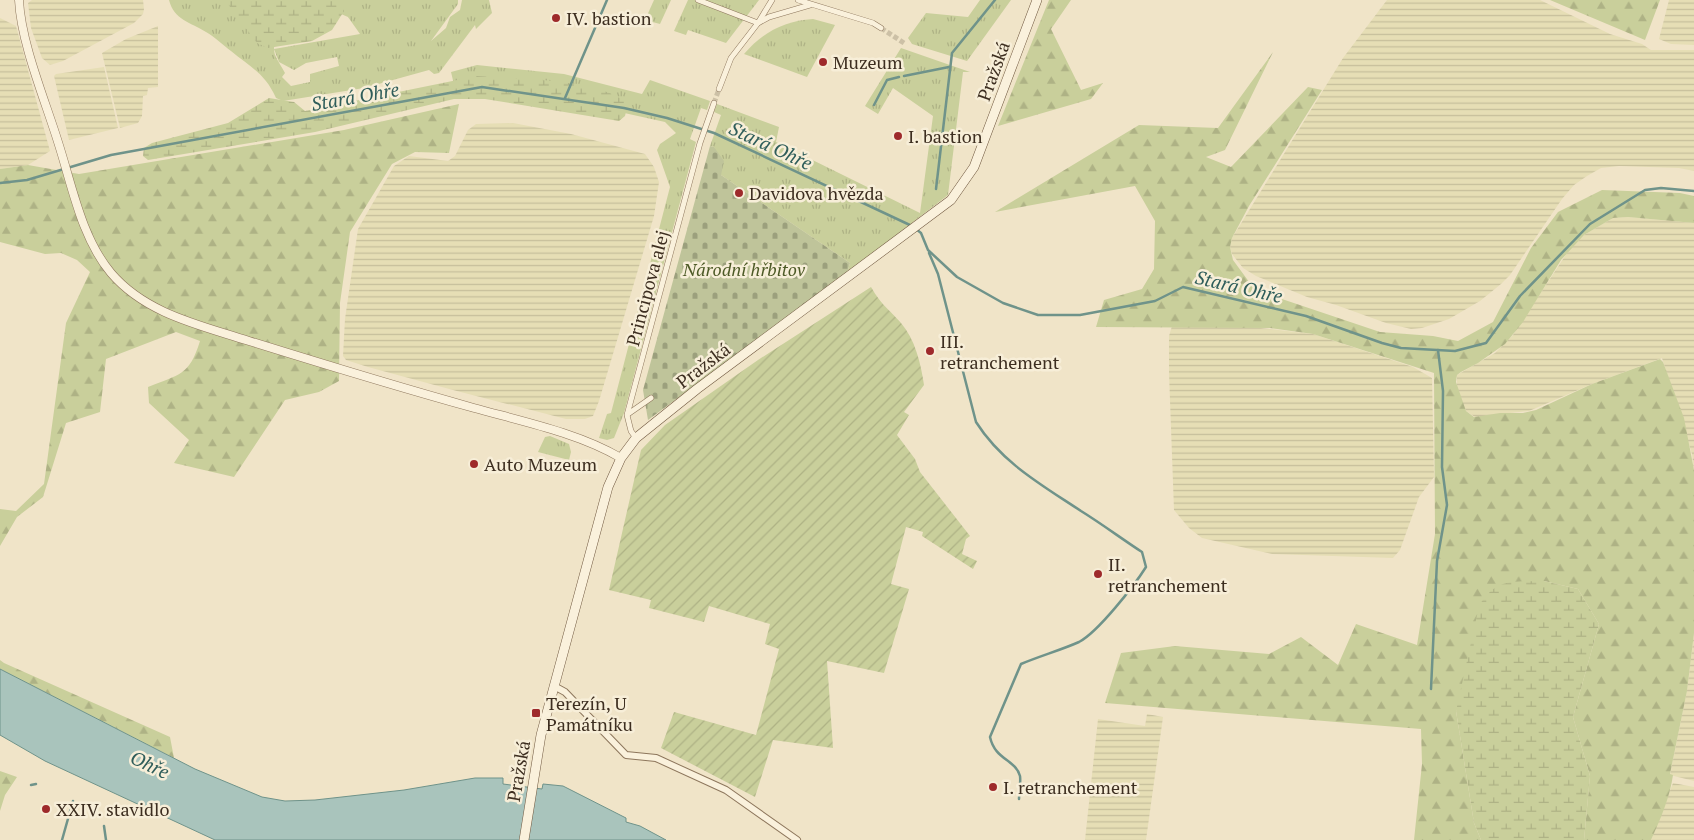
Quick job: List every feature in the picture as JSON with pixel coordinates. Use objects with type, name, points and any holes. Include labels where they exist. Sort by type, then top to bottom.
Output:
[{"type":"main road","name":"Pražská","points":[[524,840],[532,778],[554,686],[608,487],[621,458],[636,438],[697,389],[926,221],[951,200],[970,174],[1037,0]]},
{"type":"street","points":[[19,0],[27,42],[90,239],[111,273],[137,296],[173,317],[353,374],[536,426],[604,448],[621,458]]},
{"type":"street","points":[[698,0],[758,23],[769,17],[810,5]]},
{"type":"street","points":[[719,89],[731,58],[758,23],[772,0]]},
{"type":"street","points":[[798,0],[873,23],[881,28]]},
{"type":"street","name":"Principova alej","points":[[627,415],[700,143],[714,103]]},
{"type":"street","points":[[636,438],[631,430],[627,415],[651,398]]},
{"type":"street","points":[[554,686],[565,692],[626,755],[656,758],[726,790],[797,840]]},
{"type":"shaded area","points":[[32,0],[143,0],[144,9],[143,14],[134,23],[63,61],[50,65],[42,58],[31,28],[28,3]]},
{"type":"shaded area","points":[[1387,0],[1540,0],[1610,34],[1642,44],[1651,50],[1694,50],[1694,171],[1679,168],[1619,166],[1601,168],[1587,176],[1574,185],[1562,199],[1510,275],[1501,284],[1480,301],[1449,319],[1422,328],[1411,329],[1386,323],[1307,297],[1256,276],[1243,268],[1232,254],[1230,247],[1232,238],[1343,58]]},
{"type":"shaded area","points":[[1669,0],[1694,0],[1694,45],[1671,44],[1659,39]]},
{"type":"shaded area","points":[[0,18],[16,26],[50,151],[28,165],[0,169]]},
{"type":"shaded area","points":[[158,26],[158,87],[148,88],[147,95],[143,96],[142,116],[138,123],[120,128],[102,53],[126,39]]},
{"type":"shaded area","points":[[104,67],[118,128],[69,140],[54,76],[56,74]]},
{"type":"shaded area","points":[[513,123],[571,134],[645,154],[654,167],[659,182],[654,216],[599,401],[593,416],[585,419],[566,419],[453,390],[368,367],[346,360],[343,356],[345,319],[358,229],[394,166],[409,156],[448,161],[455,156],[468,130],[476,124]]},
{"type":"shaded area","points":[[1628,217],[1694,223],[1694,470],[1692,454],[1662,358],[1592,384],[1529,411],[1475,417],[1466,411],[1457,389],[1457,375],[1495,353],[1513,335],[1569,250],[1584,235],[1613,218]]},
{"type":"shaded area","points":[[1172,326],[1243,326],[1313,334],[1413,367],[1432,378],[1434,477],[1419,497],[1400,550],[1393,558],[1272,554],[1202,538],[1189,528],[1174,510],[1169,373],[1169,336]]},
{"type":"shaded area","points":[[1694,633],[1694,781],[1670,775],[1687,691]]},
{"type":"shaded area","points":[[1147,714],[1163,717],[1146,840],[1085,840],[1098,719],[1145,726]]},
{"type":"shaded area","points":[[1673,783],[1694,787],[1694,840],[1651,840]]},
{"type":"green space","points":[[169,0],[256,0],[276,35],[274,49],[360,34],[348,17],[313,2],[261,0],[458,0],[458,4],[431,41],[446,28],[450,17],[460,10],[462,0],[489,0],[492,13],[476,29],[475,25],[439,73],[434,74],[429,70],[364,88],[283,101],[276,98],[267,82],[251,66],[213,36],[183,20],[171,7]],"holes":[[[274,49],[279,62],[294,70],[306,63],[337,57],[339,66],[310,74],[310,82],[291,86],[282,77],[285,73],[275,55]]]},
{"type":"green space","points":[[225,0],[340,0],[344,11],[332,30],[312,41],[268,48],[257,43]]},
{"type":"green space","points":[[654,0],[671,0],[660,24],[645,20]]},
{"type":"green space","points":[[688,0],[759,0],[726,43],[688,30],[686,35],[674,31]]},
{"type":"green space","points":[[980,0],[1011,0],[967,61],[912,44],[908,38],[926,13],[968,17]]},
{"type":"green space","points":[[1049,0],[1071,0],[1051,29],[1081,90],[1103,83],[1091,99],[998,126]]},
{"type":"green space","points":[[1550,0],[1660,0],[1645,40]]},
{"type":"green space","points":[[813,19],[835,25],[807,77],[744,54],[751,46],[775,29],[793,22]]},
{"type":"green space","points":[[901,48],[970,72],[963,72],[948,195],[847,273],[850,263],[721,175],[714,147],[710,146],[721,115],[714,112],[717,104],[779,127],[776,142],[920,213],[933,116],[893,88],[878,114],[865,106]]},
{"type":"green space","points":[[1273,52],[1225,150],[1206,157],[1231,167],[1308,87],[1322,90],[1249,206],[1232,238],[1230,247],[1233,260],[1255,290],[1380,332],[1433,336],[1458,341],[1493,322],[1531,248],[1558,212],[1602,190],[1680,193],[1694,196],[1694,223],[1628,217],[1613,218],[1584,235],[1561,260],[1523,322],[1505,344],[1457,375],[1456,382],[1466,411],[1474,417],[1500,413],[1523,413],[1536,410],[1592,384],[1660,359],[1663,362],[1684,418],[1694,470],[1694,633],[1687,691],[1670,774],[1673,775],[1672,783],[1651,840],[1584,840],[1590,776],[1573,717],[1599,624],[1578,589],[1544,581],[1456,711],[1474,823],[1481,840],[1414,840],[1422,764],[1421,729],[1105,703],[1121,653],[1175,646],[1269,654],[1301,637],[1338,665],[1356,624],[1417,645],[1435,534],[1434,373],[1313,334],[1270,328],[1096,327],[1104,300],[1142,289],[1154,269],[1155,221],[1135,186],[995,212],[1139,125],[1218,128]]},
{"type":"green space","points":[[477,65],[564,74],[642,94],[650,80],[710,101],[707,110],[701,108],[690,139],[696,142],[624,413],[614,438],[607,440],[599,438],[607,414],[611,413],[670,187],[657,150],[660,144],[676,133],[665,122],[570,101],[456,93],[451,72]]},
{"type":"green space","points":[[477,76],[534,79],[576,84],[596,88],[628,103],[625,116],[619,121],[485,99],[454,99],[315,132],[148,160],[143,156],[144,148],[152,143],[228,123],[269,98],[294,102],[305,111]]},
{"type":"green space","points":[[459,104],[449,153],[415,152],[392,164],[350,232],[340,303],[339,381],[319,392],[285,400],[234,477],[174,463],[189,440],[149,403],[148,387],[176,376],[187,368],[200,341],[176,332],[106,359],[100,412],[66,423],[43,497],[17,517],[0,546],[0,509],[16,511],[44,484],[66,323],[90,272],[77,260],[61,253],[45,254],[0,242],[0,169],[28,165],[79,174],[344,130]]},
{"type":"green space","name":"Národní hřbitov","points":[[710,146],[714,147],[724,161],[721,175],[850,263],[847,273],[648,420],[643,390]]},
{"type":"green space","points":[[871,287],[885,307],[906,329],[917,352],[923,377],[924,385],[904,412],[909,415],[897,435],[915,459],[920,472],[970,536],[966,539],[962,554],[977,561],[973,569],[922,536],[923,532],[906,527],[891,584],[909,589],[884,673],[827,661],[833,748],[773,740],[755,797],[661,748],[674,712],[756,735],[779,649],[765,644],[770,624],[709,606],[704,622],[649,608],[651,600],[609,590],[641,450],[665,425],[758,360]]},
{"type":"green space","points":[[550,436],[569,444],[571,452],[569,460],[538,452],[545,437]]},
{"type":"green space","points":[[1544,581],[1578,589],[1599,624],[1573,717],[1590,776],[1584,840],[1481,840],[1474,823],[1456,711],[1479,606],[1492,590],[1499,586],[1515,582]]},
{"type":"green space","points":[[0,660],[170,737],[174,758],[0,669]]},
{"type":"green space","points":[[0,771],[17,777],[5,795],[0,811]]},
{"type":"water","name":"Ohře","points":[[0,669],[195,769],[262,797],[285,801],[315,800],[404,790],[475,778],[503,778],[503,784],[542,789],[543,784],[563,786],[626,818],[626,822],[640,826],[666,840],[215,840],[45,761],[0,735]]},
{"type":"waterway","points":[[565,98],[607,0]]},
{"type":"waterway","points":[[936,189],[952,53],[995,0]]},
{"type":"waterway","points":[[904,76],[949,67]]},
{"type":"waterway","points":[[874,105],[887,80],[899,77]]},
{"type":"waterway","name":"Stará Ohře","points":[[0,183],[27,180],[111,155],[482,87],[624,108],[667,118],[714,133],[912,226]]},
{"type":"waterway","name":"Stará Ohře","points":[[916,229],[921,233],[928,250],[957,277],[1003,303],[1038,315],[1080,315],[1155,301],[1183,287],[1306,316],[1401,348],[1455,351],[1486,343],[1520,296],[1590,224],[1645,190],[1661,188],[1694,191]]},
{"type":"waterway","points":[[929,253],[938,274],[976,422],[986,437],[1024,472],[1142,552],[1146,567],[1115,608],[1087,637],[1072,645],[1021,664],[990,737],[996,750],[1014,766],[1020,776],[1019,799]]},
{"type":"waterway","points":[[1431,689],[1437,561],[1447,505],[1442,467],[1443,391],[1438,350]]},
{"type":"waterway","points":[[31,785],[36,784]]},
{"type":"waterway","points":[[62,840],[73,801]]},
{"type":"waterway","points":[[104,826],[106,840]]},
{"type":"tunnel","points":[[881,28],[904,43]]},
{"type":"tunnel","points":[[714,103],[719,89]]},
{"type":"place","name":"IV. bastion","points":[[556,18]]},
{"type":"place","name":"Muzeum","points":[[823,62]]},
{"type":"place","name":"I. bastion","points":[[898,136]]},
{"type":"place","name":"Davidova hvězda","points":[[739,193]]},
{"type":"place","name":"III. retranchement","points":[[930,351]]},
{"type":"place","name":"Auto Muzeum","points":[[474,464]]},
{"type":"place","name":"II. retranchement","points":[[1098,574]]},
{"type":"place","name":"Terezín, U Památníku","points":[[536,713]]},
{"type":"place","name":"I. retranchement","points":[[993,787]]},
{"type":"place","name":"XXIV. stavidlo","points":[[46,809]]}]
